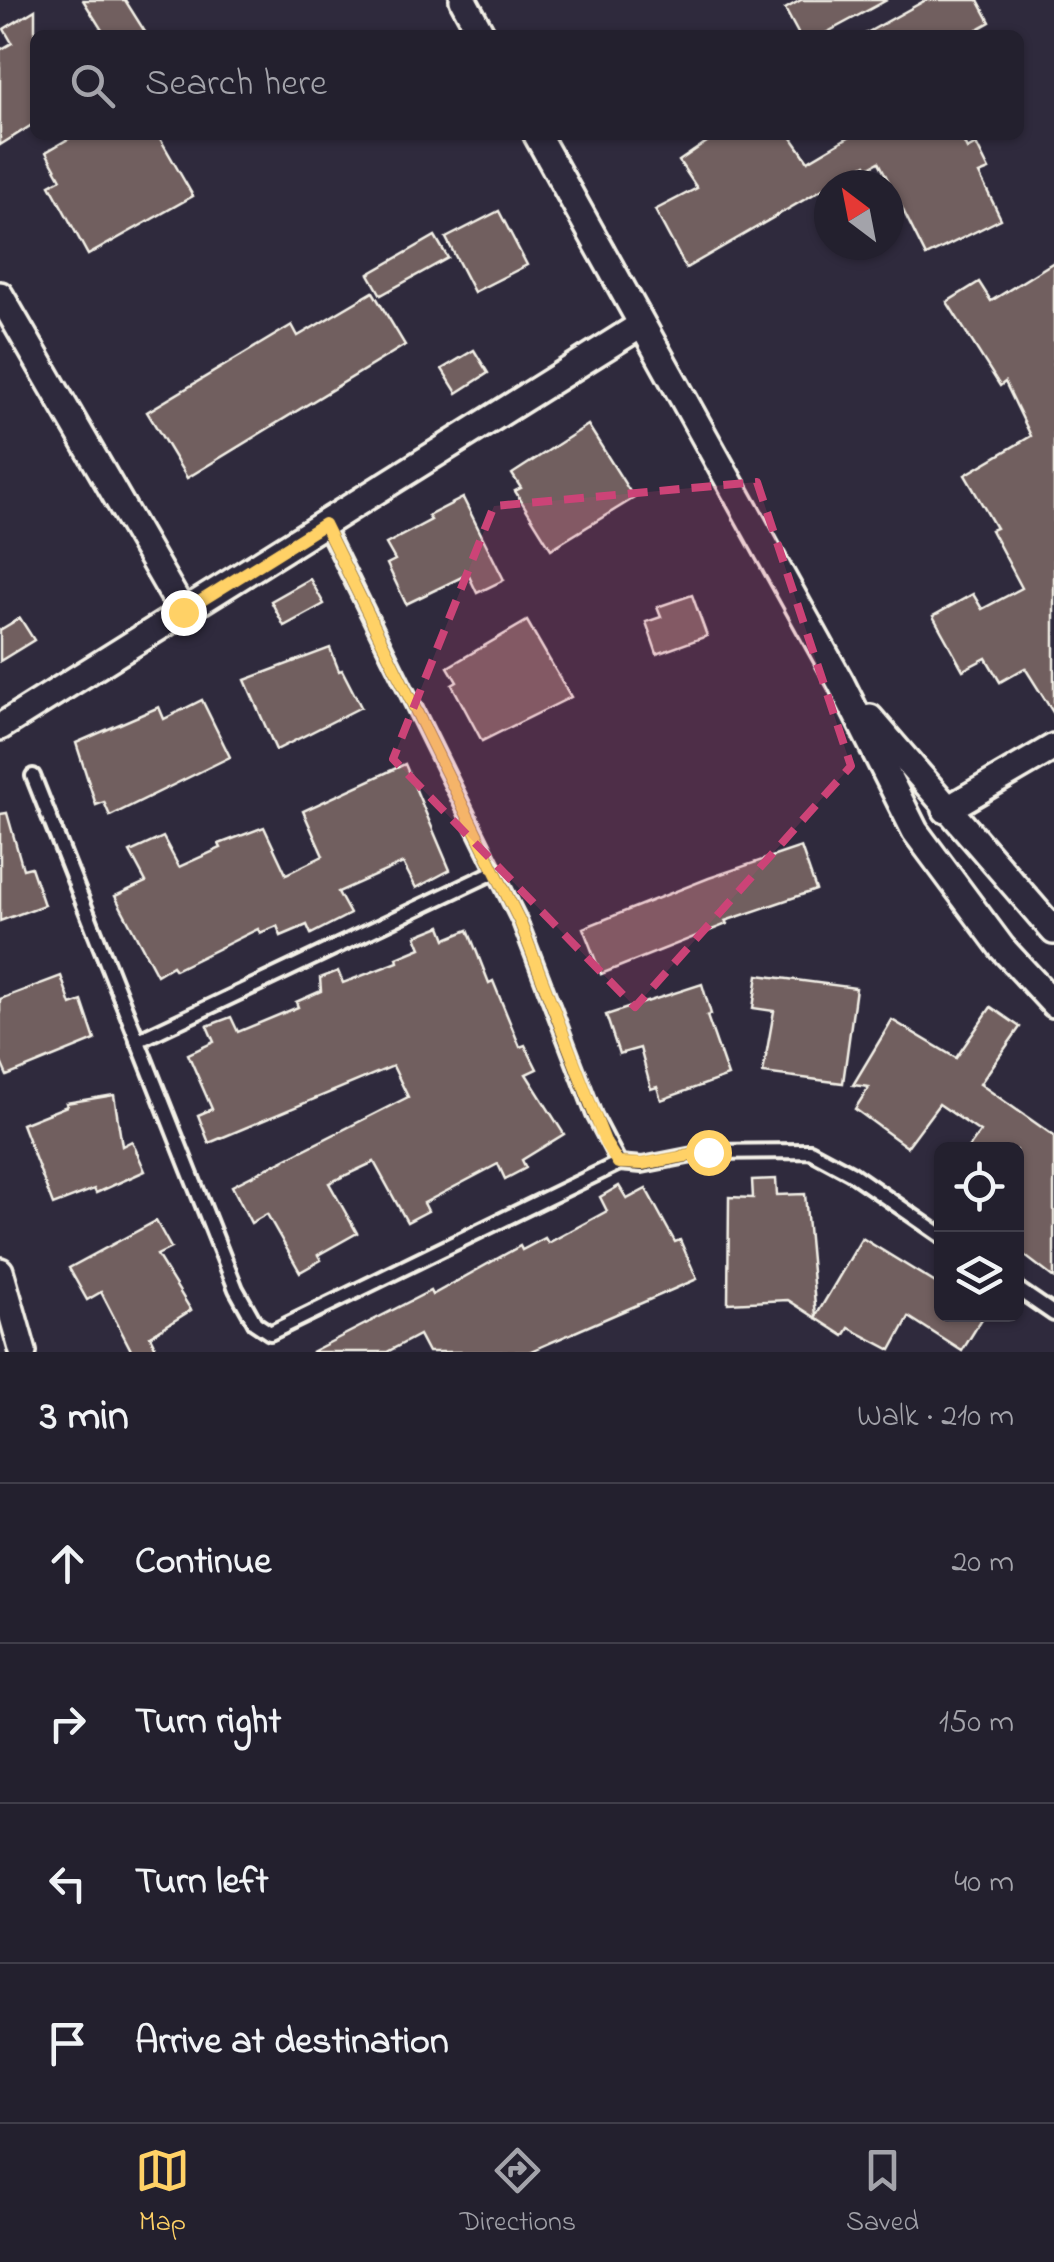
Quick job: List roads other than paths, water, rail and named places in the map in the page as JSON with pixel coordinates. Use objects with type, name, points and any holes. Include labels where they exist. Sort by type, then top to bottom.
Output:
[{"type":"street","points":[[463,0],[479,30]]},
{"type":"street","points":[[540,140],[841,683],[915,831],[1002,948],[1054,1004]]},
{"type":"street","points":[[0,295],[183,612]]},
{"type":"street","points":[[0,727],[641,325]]},
{"type":"street","points":[[841,683],[946,810],[1054,931]]},
{"type":"street","points":[[946,810],[1054,747]]},
{"type":"street","points":[[0,1270],[23,1352]]},
{"type":"lane","points":[[324,524],[520,922],[594,1115],[618,1163]]},
{"type":"lane","points":[[33,776],[236,1289],[256,1323],[270,1332],[618,1163],[642,1164],[708,1152],[810,1151],[851,1173],[936,1232]]},
{"type":"lane","points":[[137,1040],[494,872]]},
{"type":"lane","points":[[1024,1293],[1054,1314]]}]
